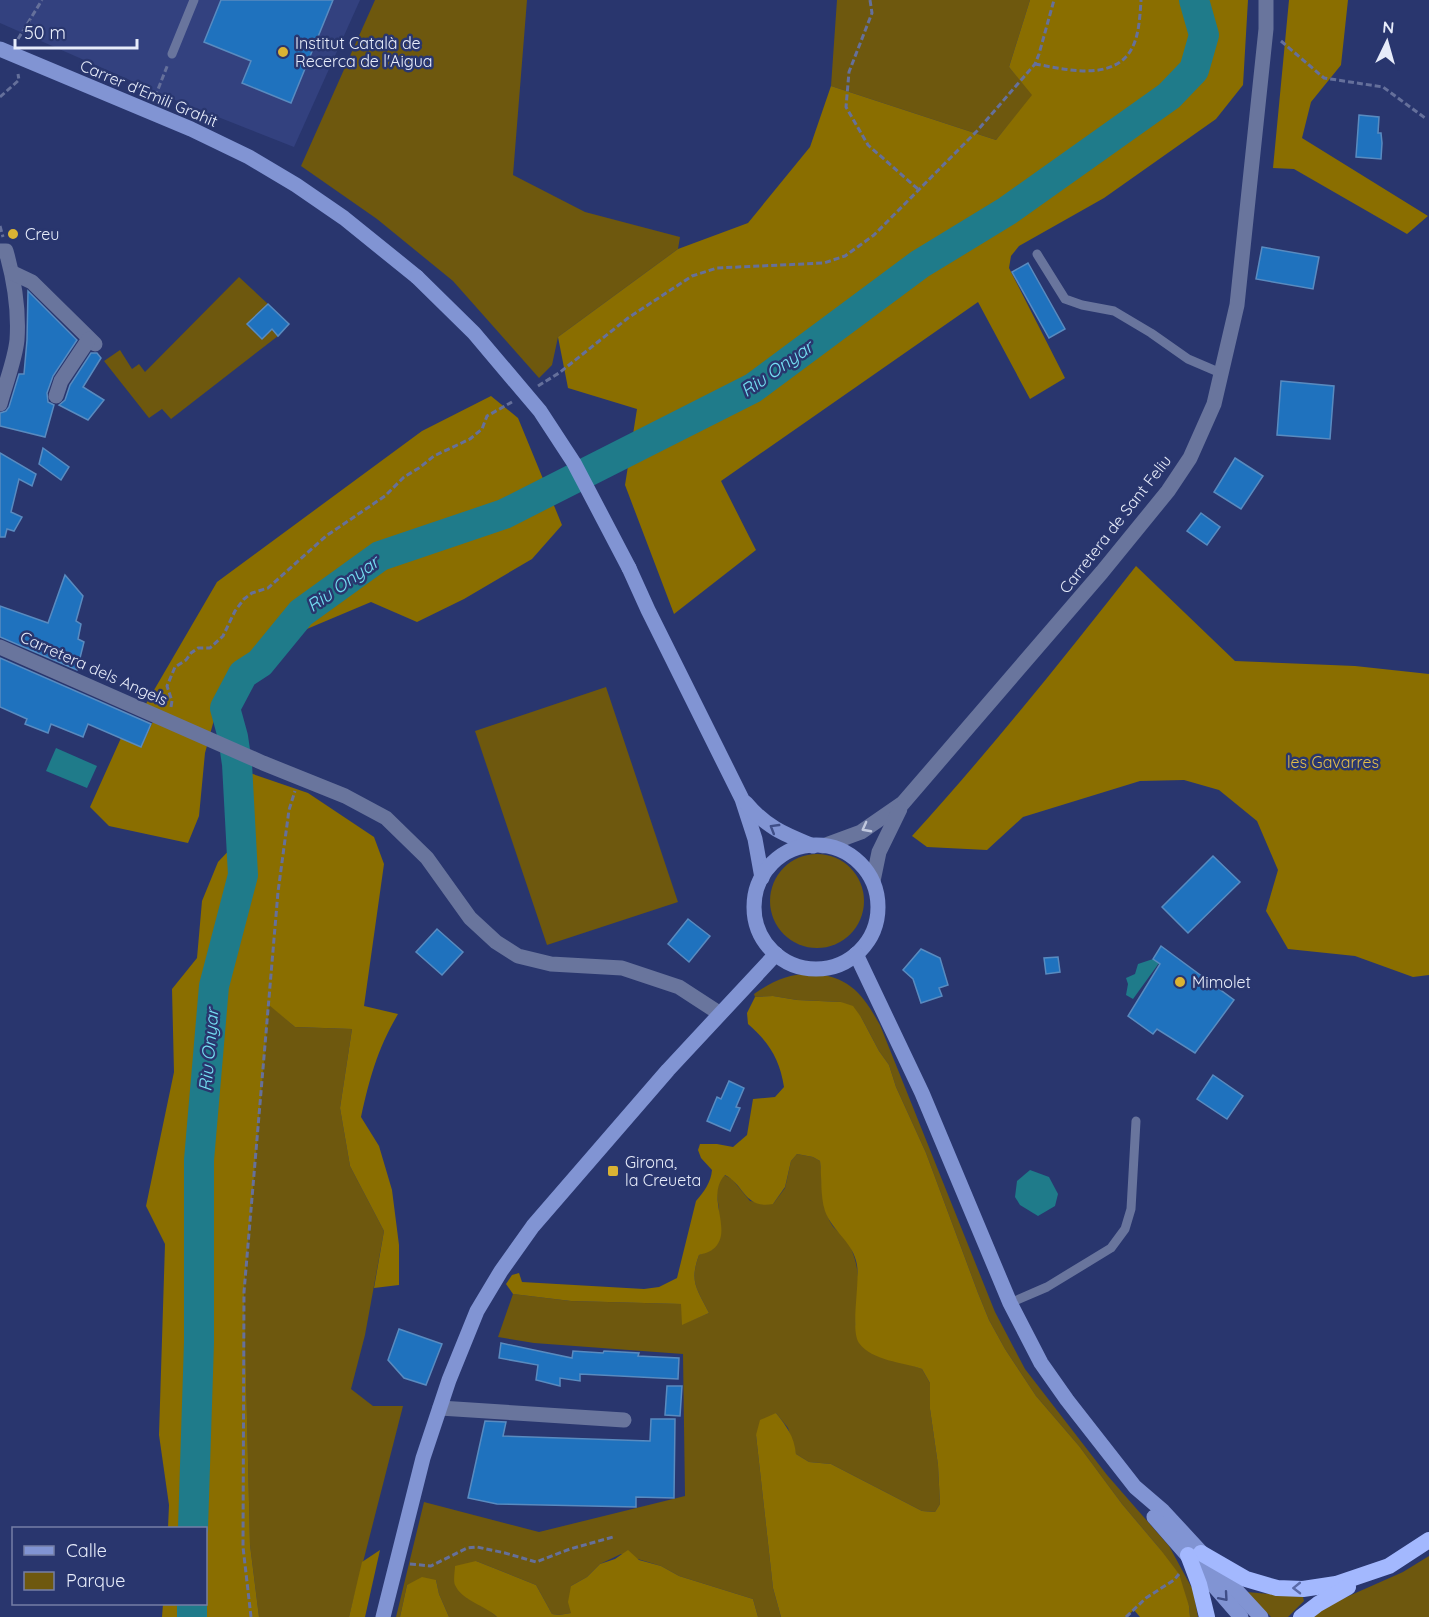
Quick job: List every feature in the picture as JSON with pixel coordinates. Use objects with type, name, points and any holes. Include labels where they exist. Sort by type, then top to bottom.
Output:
[{"type":"highway","points":[[1301,1617],[1326,1599],[1389,1566],[1429,1540]]},
{"type":"highway","points":[[1192,1554],[1246,1579],[1269,1586],[1292,1589],[1336,1584],[1389,1566]]},
{"type":"highway","points":[[1192,1554],[1207,1617]]},
{"type":"main road","name":"Carrer d'Emili Grahit","points":[[6,52],[191,129],[249,157],[296,185],[344,218],[417,277],[474,333],[540,411],[574,463],[629,568],[742,799]]},
{"type":"main road","points":[[742,799],[758,817],[775,830],[818,846]]},
{"type":"main road","points":[[742,799],[755,839],[762,878]]},
{"type":"main road","points":[[818,846],[834,848],[861,864],[873,881],[878,902],[876,922],[869,940],[856,954],[840,964],[811,969],[793,964],[776,954],[763,938],[756,918],[756,898],[762,878],[783,855],[802,847],[818,846]]},
{"type":"main road","points":[[382,1617],[423,1458],[477,1311],[501,1271],[533,1226],[601,1145],[776,954]]},
{"type":"main road","points":[[856,954],[922,1092],[1010,1303],[1041,1363],[1079,1416],[1135,1486],[1163,1511],[1192,1554],[1241,1617]]},
{"type":"main road","points":[[1192,1554],[1261,1617]]},
{"type":"street","name":"Carretera de Sant Feliu","points":[[873,881],[879,852],[888,829],[903,802],[1058,624],[1168,491],[1199,440],[1214,404],[1237,305],[1252,145],[1266,29],[1266,0]]},
{"type":"street","points":[[0,404],[16,342],[13,273],[3,251]]},
{"type":"street","points":[[13,273],[32,282],[92,341],[62,381],[56,396]]},
{"type":"street","name":"Carretera dels Angels","points":[[0,647],[345,796],[386,818],[427,858],[470,918],[496,942],[518,956],[552,964],[622,968],[679,987],[720,1013]]},
{"type":"street","name":"Carretera de Sant Feliu","points":[[818,846],[861,831],[903,802]]},
{"type":"street","points":[[440,1408],[624,1420]]},
{"type":"lane","points":[[172,54],[194,0]]},
{"type":"lane","points":[[1037,254],[1065,299],[1114,311],[1188,359],[1222,375]]},
{"type":"lane","points":[[1010,1303],[1047,1287],[1111,1248],[1125,1229],[1131,1209],[1136,1121]]},
{"type":"path","points":[[0,97],[19,78],[19,75],[6,64],[6,52],[19,38],[42,0]]},
{"type":"path","points":[[870,0],[872,13],[849,72],[846,107],[868,145],[919,190]]},
{"type":"path","points":[[535,388],[559,373],[628,318],[692,276],[717,268],[824,263],[845,256],[874,235],[977,131],[1035,63],[1054,0]]},
{"type":"path","points":[[1035,63],[1069,70],[1102,69],[1115,65],[1131,51],[1134,44],[1140,20],[1141,0]]},
{"type":"path","points":[[1266,29],[1324,78],[1383,87],[1425,118]]},
{"type":"path","points":[[155,97],[172,54]]},
{"type":"path","points":[[169,721],[172,701],[167,686],[175,667],[198,648],[210,648],[223,636],[228,623],[244,599],[252,593],[268,588],[326,536],[385,496],[404,477],[434,456],[470,439],[482,429],[487,416],[517,399]]},
{"type":"path","points":[[251,1617],[243,1546],[244,1292],[278,892],[295,776]]},
{"type":"path","points":[[396,1562],[431,1566],[468,1548],[477,1547],[505,1552],[536,1562],[570,1549],[613,1537]]},
{"type":"path","points":[[1126,1617],[1146,1598],[1174,1580],[1179,1574],[1181,1562],[1192,1554]]},
{"type":"shaded area","points":[[0,0],[360,0],[294,147],[175,100],[0,23]]},
{"type":"shaded area","points":[[56,748],[97,766],[87,788],[46,771]]},
{"type":"shaded area","points":[[1153,959],[1159,963],[1133,999],[1126,995],[1128,984],[1126,978],[1135,974],[1138,964]]},
{"type":"shaded area","points":[[1030,1170],[1049,1177],[1058,1194],[1055,1206],[1038,1216],[1020,1205],[1015,1197],[1017,1181]]},
{"type":"green space","points":[[375,0],[527,0],[513,175],[585,212],[680,237],[678,249],[558,337],[552,365],[539,378],[453,281],[377,219],[301,166]]},
{"type":"green space","points":[[837,0],[1030,0],[1009,67],[1033,95],[996,140],[831,86]]},
{"type":"green space","points":[[1030,0],[1248,0],[1243,85],[1216,119],[1104,198],[1019,246],[1011,256],[1009,268],[1065,378],[1030,399],[978,302],[721,481],[756,550],[674,614],[625,485],[637,409],[568,388],[558,337],[678,249],[748,223],[810,147],[831,86],[996,140],[1032,95],[1009,67]]},
{"type":"green space","points":[[1289,0],[1348,0],[1341,65],[1311,102],[1302,138],[1428,216],[1407,234],[1294,169],[1273,168]]},
{"type":"green space","points":[[239,277],[268,304],[247,325],[262,339],[272,329],[278,336],[171,419],[162,409],[149,418],[104,361],[120,350],[132,369],[139,364],[145,372]]},
{"type":"green space","points":[[491,396],[518,418],[562,525],[532,559],[464,599],[417,622],[371,602],[250,653],[221,694],[205,753],[199,816],[188,843],[109,826],[90,807],[121,738],[141,747],[156,715],[143,709],[217,582],[422,431]]},
{"type":"green space","name":"les Gavarres","points":[[1136,566],[1235,661],[1355,666],[1429,674],[1429,975],[1413,977],[1355,956],[1288,949],[1266,911],[1278,870],[1257,821],[1219,790],[1184,780],[1140,781],[1023,817],[987,850],[927,847],[912,836],[1027,703]]},
{"type":"green space","points":[[606,687],[678,902],[547,945],[475,731]]},
{"type":"green space","points":[[247,772],[308,793],[374,837],[384,864],[364,1006],[398,1014],[375,1064],[361,1117],[379,1146],[392,1190],[399,1245],[399,1285],[374,1288],[384,1231],[350,1166],[340,1108],[352,1029],[295,1027],[269,1005],[244,1292],[250,1545],[259,1617],[162,1617],[163,1605],[207,1605],[207,1527],[168,1527],[169,1505],[159,1435],[165,1244],[146,1206],[174,1072],[172,989],[197,958],[202,901],[218,862],[252,826]]},
{"type":"green space","points":[[817,854],[835,858],[850,868],[860,883],[864,901],[860,919],[850,934],[835,944],[817,948],[799,944],[784,934],[774,919],[770,901],[774,883],[784,868],[799,858]]},
{"type":"green space","points":[[811,973],[836,978],[853,988],[867,1004],[880,1025],[995,1312],[1025,1369],[1107,1475],[1169,1546],[1193,1590],[1198,1617],[1190,1617],[1189,1606],[1160,1549],[1122,1504],[1079,1446],[1036,1396],[1005,1349],[989,1320],[926,1153],[896,1087],[889,1065],[861,1017],[841,1002],[797,1000],[773,996],[755,997],[754,994],[774,982],[795,975]]},
{"type":"green space","points":[[773,996],[797,1000],[841,1002],[853,1006],[861,1017],[889,1065],[896,1087],[926,1153],[989,1320],[1036,1396],[1079,1446],[1122,1504],[1179,1574],[1190,1617],[1140,1617],[1134,1610],[1126,1617],[781,1617],[773,1588],[756,1435],[760,1420],[776,1413],[794,1442],[796,1454],[809,1462],[831,1464],[922,1511],[935,1512],[940,1504],[938,1465],[930,1409],[930,1383],[922,1369],[872,1354],[859,1343],[855,1328],[857,1265],[852,1250],[825,1211],[820,1161],[813,1157],[797,1154],[791,1161],[785,1187],[773,1204],[763,1205],[750,1200],[732,1179],[725,1175],[719,1184],[717,1193],[721,1224],[719,1243],[712,1250],[699,1255],[695,1272],[698,1291],[709,1313],[682,1325],[681,1304],[571,1301],[513,1294],[506,1284],[512,1275],[519,1273],[522,1282],[644,1289],[659,1287],[677,1278],[696,1201],[707,1187],[712,1170],[701,1158],[698,1150],[700,1144],[733,1147],[747,1135],[753,1099],[775,1097],[784,1087],[780,1068],[772,1052],[748,1024],[747,1013],[755,997]]},
{"type":"green space","points":[[269,1004],[295,1027],[352,1029],[340,1108],[350,1166],[384,1231],[365,1335],[351,1389],[373,1406],[403,1406],[349,1617],[259,1617],[250,1545],[244,1292]]},
{"type":"green space","points":[[797,1154],[820,1161],[825,1210],[834,1227],[853,1252],[858,1273],[855,1325],[911,1365],[922,1369],[930,1383],[930,1409],[938,1465],[940,1504],[935,1512],[922,1511],[831,1464],[809,1462],[796,1454],[788,1428],[776,1413],[756,1435],[773,1588],[781,1617],[758,1617],[753,1599],[679,1576],[661,1566],[621,1554],[600,1564],[587,1577],[571,1586],[571,1613],[552,1614],[536,1585],[476,1561],[467,1598],[488,1609],[497,1617],[449,1617],[439,1594],[436,1580],[407,1585],[400,1617],[396,1617],[424,1502],[539,1532],[685,1496],[683,1354],[534,1343],[498,1337],[513,1294],[571,1301],[682,1304],[683,1324],[709,1313],[698,1291],[695,1272],[699,1255],[713,1249],[719,1216],[717,1188],[721,1180],[724,1175],[732,1179],[750,1201],[773,1204],[785,1188],[791,1161]]},
{"type":"green space","points":[[380,1550],[365,1617],[349,1617],[362,1562]]},
{"type":"green space","points":[[628,1550],[639,1560],[661,1566],[679,1576],[753,1599],[758,1617],[497,1617],[468,1599],[454,1583],[455,1566],[476,1561],[536,1585],[552,1614],[571,1613],[568,1602],[571,1586],[587,1577],[600,1564],[615,1559]]},
{"type":"green space","points":[[1429,1556],[1429,1617],[1309,1617],[1333,1603],[1403,1572]]},
{"type":"green space","points":[[422,1577],[436,1580],[439,1594],[449,1617],[400,1617],[407,1585]]},
{"type":"green space","points":[[1247,1592],[1303,1597],[1304,1601],[1288,1617],[1271,1617]]},
{"type":"building","name":"Institut Català de Recerca de l'Aigua","points":[[221,0],[333,0],[291,103],[242,83],[251,61],[204,42]]},
{"type":"building","points":[[1359,115],[1379,117],[1381,159],[1356,157]]},
{"type":"building","points":[[1262,247],[1319,257],[1313,289],[1256,279]]},
{"type":"building","points":[[1028,263],[1065,329],[1049,338],[1012,272]]},
{"type":"building","points":[[28,291],[77,340],[53,376],[47,393],[48,402],[54,405],[45,437],[0,426],[0,413],[9,407],[19,374],[24,374]]},
{"type":"building","points":[[268,304],[289,324],[278,336],[272,329],[262,339],[247,324]]},
{"type":"building","points":[[91,353],[97,353],[101,358],[83,387],[104,400],[88,420],[59,405],[65,400],[70,385]]},
{"type":"building","points":[[1281,381],[1334,386],[1330,439],[1277,435]]},
{"type":"building","points":[[43,448],[69,467],[61,480],[39,464]]},
{"type":"building","points":[[0,453],[36,474],[32,486],[19,479],[11,512],[22,517],[14,531],[7,529],[5,537],[0,537]]},
{"type":"building","points":[[1235,458],[1263,476],[1241,509],[1214,492]]},
{"type":"building","points":[[1201,513],[1220,527],[1207,545],[1187,531]]},
{"type":"building","points":[[65,575],[83,596],[76,621],[81,624],[78,639],[84,642],[77,670],[0,637],[0,606],[48,623]]},
{"type":"building","points":[[0,658],[151,724],[141,747],[88,724],[83,737],[51,724],[48,733],[25,724],[27,719],[0,707]]},
{"type":"building","points":[[1213,856],[1240,882],[1188,933],[1162,907]]},
{"type":"building","points":[[688,919],[710,936],[689,962],[668,944]]},
{"type":"building","points":[[437,929],[463,952],[442,975],[416,952]]},
{"type":"building","name":"Mimolet","points":[[1161,946],[1234,1000],[1195,1053],[1157,1029],[1153,1034],[1128,1016],[1160,964],[1153,959]]},
{"type":"building","points":[[921,949],[940,958],[948,985],[939,988],[942,996],[921,1003],[913,979],[903,970]]},
{"type":"building","points":[[1058,957],[1060,972],[1046,974],[1044,958]]},
{"type":"building","points":[[1213,1075],[1243,1096],[1227,1119],[1197,1099]]},
{"type":"building","points":[[729,1081],[744,1088],[736,1107],[740,1108],[730,1131],[707,1121],[717,1097],[721,1099]]},
{"type":"building","points":[[399,1329],[442,1344],[426,1385],[404,1378],[388,1360]]},
{"type":"building","points":[[501,1343],[572,1358],[573,1351],[603,1353],[604,1351],[639,1353],[638,1356],[679,1358],[678,1379],[580,1374],[580,1381],[560,1378],[560,1386],[536,1380],[538,1365],[499,1358]]},
{"type":"building","points":[[667,1386],[682,1386],[680,1416],[665,1415]]},
{"type":"building","points":[[651,1419],[675,1419],[674,1498],[636,1497],[636,1507],[497,1504],[468,1498],[485,1421],[506,1422],[503,1436],[650,1441]]},
{"type":"waterway","name":"Riu Onyar","points":[[193,1527],[199,1342],[199,1160],[214,986],[243,875],[237,764],[225,708],[243,674],[260,663],[301,613],[380,556],[504,514],[753,388],[920,264],[1007,211],[1169,96],[1194,70],[1204,35],[1194,0]]},
{"type":"waterway","name":"Riu Onyar","points":[[192,1605],[192,1617]]},
{"type":"place","name":"Institut Català de Recerca de l'Aigua","points":[[283,52]]},
{"type":"place","name":"Creu","points":[[13,234]]},
{"type":"place","name":"Mimolet","points":[[1180,982]]},
{"type":"place","name":"Girona, la Creueta","points":[[613,1171]]}]
